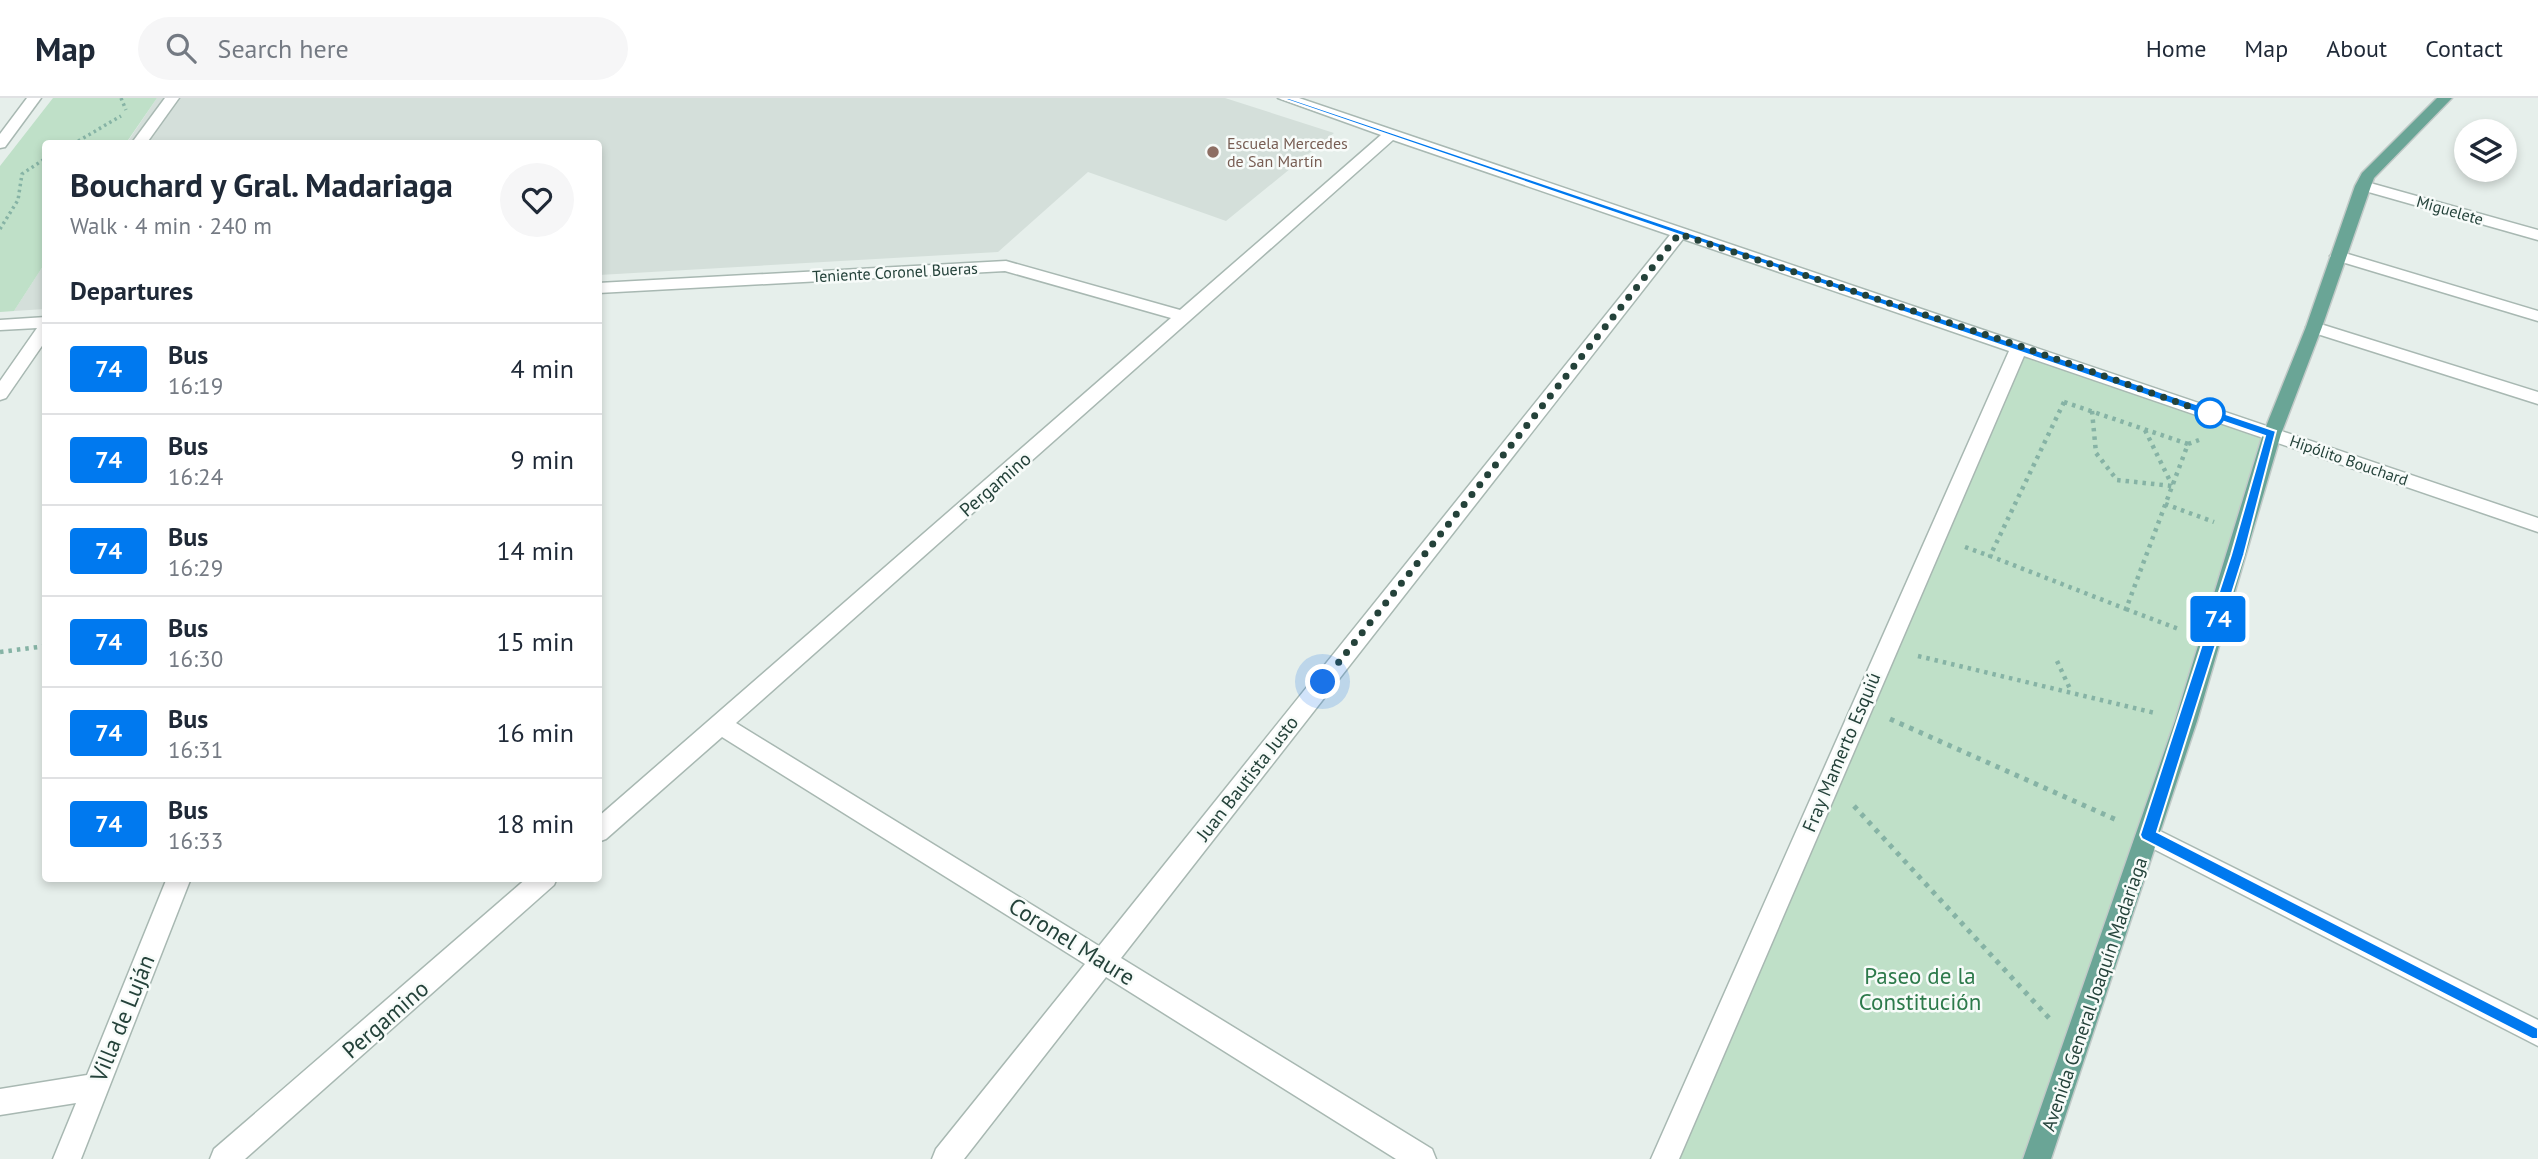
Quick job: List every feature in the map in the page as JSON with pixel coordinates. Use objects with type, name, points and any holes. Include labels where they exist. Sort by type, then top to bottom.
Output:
[{"type":"main road","name":"Avenida General Joaquín Madariaga","points":[[2038,1159],[2186,720],[2245,533],[2272,434],[2314,327],[2362,186],[2367,176],[2445,98]]},
{"type":"street","points":[[1,142],[34,98]]},
{"type":"street","points":[[141,140],[172,98]]},
{"type":"street","name":"Hipólito Bouchard","points":[[1285,98],[1679,234],[2020,346],[2538,525]]},
{"type":"street","name":"Pergamino","points":[[602,829],[1390,135]]},
{"type":"street","name":"Miguelete","points":[[2362,186],[2538,235]]},
{"type":"street","name":"Juan Bautista Justo","points":[[946,1159],[1679,234]]},
{"type":"street","points":[[2338,257],[2538,316]]},
{"type":"street","name":"Teniente Coronel Bueras","points":[[602,288],[1006,266],[1185,317]]},
{"type":"street","points":[[0,325],[42,324]]},
{"type":"street","points":[[2314,327],[2538,398]]},
{"type":"street","points":[[0,394],[42,330]]},
{"type":"street","name":"Fray Mamerto Esquiú","points":[[1665,1159],[2020,346]]},
{"type":"street","name":"Coronel Maure","points":[[721,725],[1103,959],[1422,1159]]},
{"type":"street","points":[[2148,835],[2538,1034]]},
{"type":"street","name":"Villa de Luján","points":[[67,1159],[177,882]]},
{"type":"street","name":"Pergamino","points":[[224,1159],[540,882]]},
{"type":"street","points":[[0,1102],[94,1087]]},
{"type":"path","points":[[80,140],[123,114],[126,108],[121,98]]},
{"type":"path","points":[[0,229],[18,200],[22,174],[42,161]]},
{"type":"path","points":[[2211,641],[1990,556],[2064,402],[2188,444],[2243,424]]},
{"type":"path","points":[[2092,411],[2096,453],[2117,480],[2172,486]]},
{"type":"path","points":[[2144,429],[2172,486]]},
{"type":"path","points":[[2126,609],[2188,444]]},
{"type":"path","points":[[2165,504],[2245,533]]},
{"type":"path","points":[[0,652],[42,647]]},
{"type":"path","points":[[1886,649],[2186,720]]},
{"type":"path","points":[[2057,661],[2071,692]]},
{"type":"path","points":[[1861,706],[2148,835]]},
{"type":"path","points":[[1829,779],[2076,1047]]},
{"type":"shaded area","points":[[157,98],[1225,98],[1334,133],[1226,221],[1088,172],[998,252],[602,275],[602,140],[129,140]]},
{"type":"shaded area","points":[[42,268],[42,309],[14,311]]},
{"type":"green space","points":[[53,98],[157,98],[128,140],[42,140],[42,268],[14,311],[0,312],[0,166]]},
{"type":"green space","name":"Paseo de la Constitución","points":[[2020,346],[2272,434],[2037,1159],[1665,1159]]},
{"type":"bus line","name":"74","points":[[1285,98],[2272,434],[2238,555],[2148,835],[2538,1034]]},
{"type":"place","name":"Escuela Mercedes de San Martín","points":[[1213,152]]},
{"type":"route","points":[[1323,682],[1679,234],[2020,346],[2216,416],[2210,413]]}]
